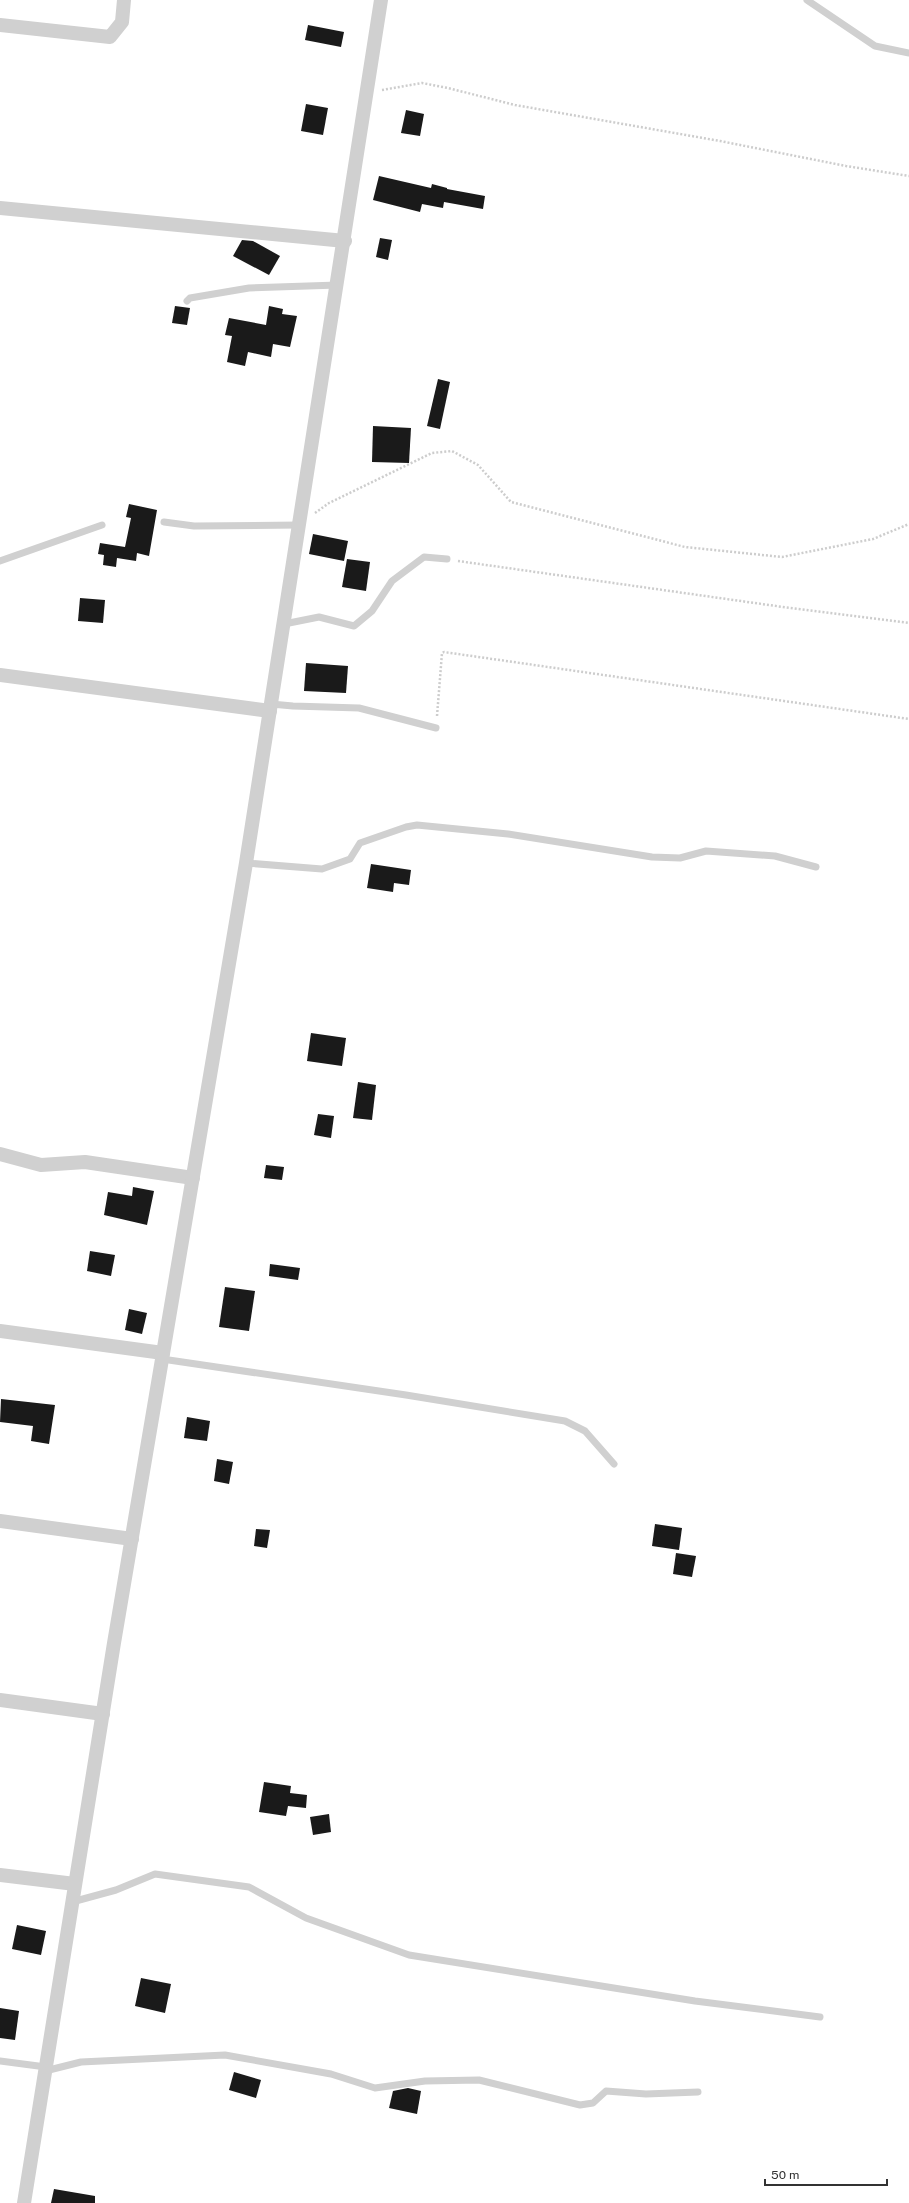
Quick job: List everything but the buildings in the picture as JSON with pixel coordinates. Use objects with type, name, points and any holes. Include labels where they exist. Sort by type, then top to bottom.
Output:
[{"type":"street","points":[[0,25],[110,37],[122,22],[124,0]]},
{"type":"street","points":[[24,2203],[162,1356],[246,863],[345,241],[381,0]]},
{"type":"street","points":[[0,208],[345,241]]},
{"type":"street","points":[[0,675],[270,707]]},
{"type":"street","points":[[0,1154],[41,1165],[84,1162],[193,1178]]},
{"type":"street","points":[[0,1331],[162,1356]]},
{"type":"street","points":[[0,1521],[132,1539]]},
{"type":"street","points":[[0,1700],[103,1714]]},
{"type":"street","points":[[0,1875],[75,1884]]},
{"type":"lane","points":[[806,0],[875,46],[909,53]]},
{"type":"lane","points":[[187,301],[190,298],[249,288],[338,285]]},
{"type":"lane","points":[[164,522],[194,526],[300,525]]},
{"type":"lane","points":[[0,561],[102,525]]},
{"type":"lane","points":[[284,624],[319,617],[354,626],[372,611],[392,581],[424,557],[447,559]]},
{"type":"lane","points":[[270,707],[293,706],[359,708],[436,728]]},
{"type":"lane","points":[[246,863],[322,870],[350,859],[360,843],[406,827],[417,825],[508,834],[652,857],[680,858],[706,851],[775,856],[816,867]]},
{"type":"lane","points":[[162,1356],[565,1421],[585,1431],[614,1464]]},
{"type":"lane","points":[[72,1902],[116,1890],[156,1874],[249,1887],[306,1918],[409,1955],[695,2001],[820,2017]]},
{"type":"lane","points":[[0,2061],[45,2069],[81,2062],[225,2055],[331,2074],[375,2088],[425,2081],[479,2080],[580,2105],[593,2103],[606,2091],[646,2094],[698,2092]]},
{"type":"path","points":[[367,92],[422,84],[523,106],[720,141],[846,166],[909,176]]},
{"type":"path","points":[[300,525],[329,503],[432,453],[452,452],[478,465],[510,502],[685,547],[782,557],[873,539],[909,524]]},
{"type":"path","points":[[447,559],[783,607],[909,623]]},
{"type":"path","points":[[436,728],[442,653],[444,652],[909,719]]}]
